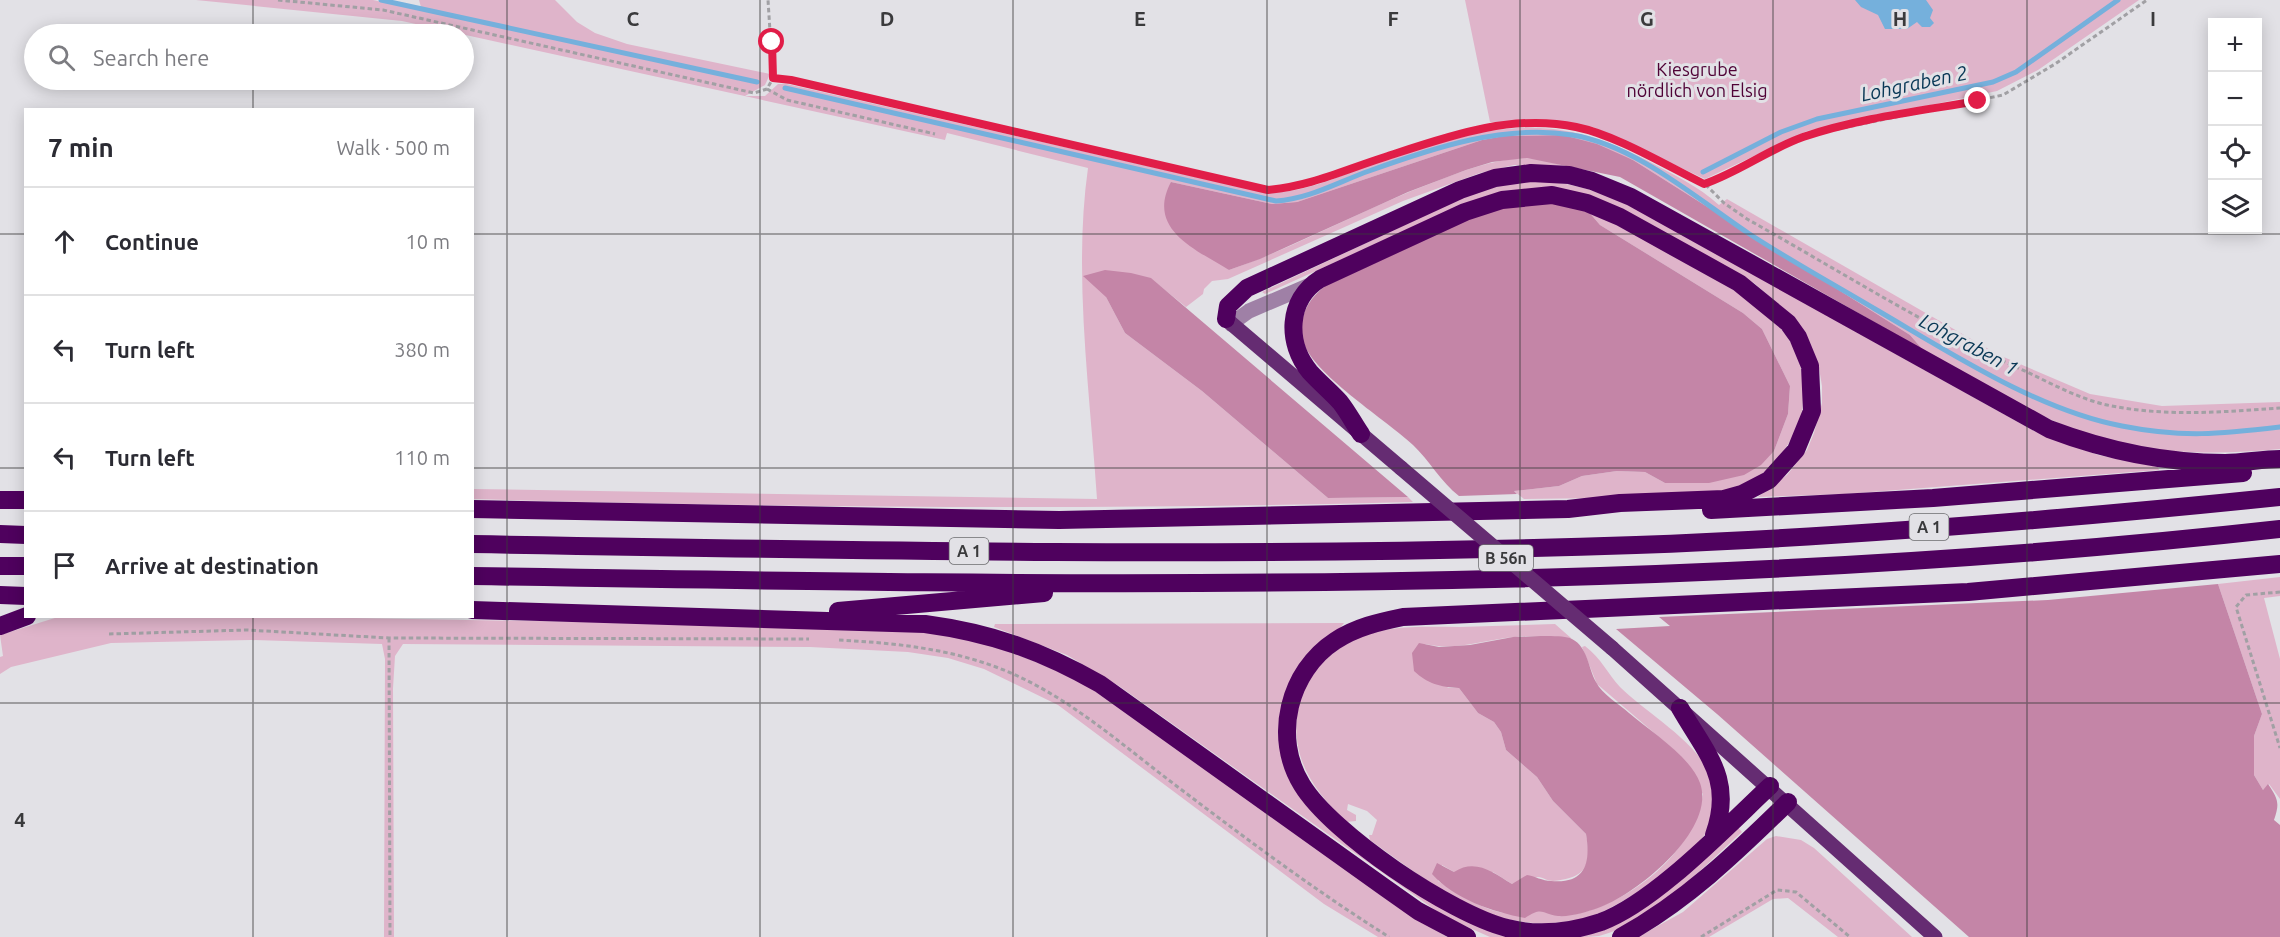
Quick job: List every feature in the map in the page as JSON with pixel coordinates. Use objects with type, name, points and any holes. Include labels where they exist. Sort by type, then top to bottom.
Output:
[{"type":"highway","points":[[1228,322],[1228,306],[1247,288],[1460,190],[1515,174],[1569,175],[1592,181],[1631,197],[2049,429],[2104,448],[2152,458],[2228,463],[2280,459]]},
{"type":"highway","points":[[474,509],[1059,520],[1568,508],[1620,503],[1724,499],[1742,494],[1769,480],[1796,450],[1812,411],[1810,366],[1798,337],[1788,323],[1739,283],[1620,217],[1587,203],[1552,195],[1502,200],[1465,212],[1310,285],[1296,308],[1292,331],[1294,342],[1309,371],[1341,403],[1361,434]]},
{"type":"highway","points":[[1568,508],[1620,512],[1739,509],[2046,490],[2280,468]]},
{"type":"highway","name":"A 1","points":[[474,544],[1135,553],[1637,545],[1968,525],[2280,497]]},
{"type":"highway","points":[[0,500],[24,500]]},
{"type":"highway","name":"A 1","points":[[474,576],[1135,584],[1636,576],[1969,557],[2280,529]]},
{"type":"highway","points":[[0,534],[24,535]]},
{"type":"highway","points":[[1770,786],[1653,891],[1601,922],[1546,932],[1508,928],[1443,900],[1339,826],[1311,798],[1295,772],[1288,741],[1289,707],[1295,689],[1309,664],[1334,641],[1361,627],[1403,617],[1968,592],[2280,564]]},
{"type":"highway","points":[[0,566],[24,566]]},
{"type":"highway","points":[[700,615],[755,611],[835,611],[1135,584]]},
{"type":"highway","points":[[0,595],[24,596]]},
{"type":"highway","points":[[474,610],[700,615],[757,620],[925,624],[985,634],[1051,658],[1100,684],[1418,910],[1467,937]]},
{"type":"highway","points":[[0,626],[24,617]]},
{"type":"highway","points":[[1680,708],[1720,779],[1722,809],[1713,837]]},
{"type":"highway","points":[[1621,937],[1650,921],[1691,892],[1788,802]]},
{"type":"main road","name":"B 56n","points":[[1228,322],[1612,648],[1788,802],[1935,937]]},
{"type":"lane","points":[[1228,322],[1310,285]]},
{"type":"path","points":[[278,0],[383,10],[445,24]]},
{"type":"path","points":[[474,30],[754,93],[767,89],[773,78],[768,0]]},
{"type":"path","points":[[1704,184],[1724,177],[1787,144],[1818,133],[2003,95],[2055,64],[2147,0]]},
{"type":"path","points":[[773,78],[791,80],[1268,190],[1311,184],[1430,142],[1492,126],[1520,124],[1576,127],[1593,132],[1704,184],[1724,203],[1748,219],[1994,357],[2057,386],[2106,405],[2142,410],[2183,412],[2280,408]]},
{"type":"path","points":[[767,89],[787,100],[935,134]]},
{"type":"path","points":[[2280,592],[2246,595],[2236,607],[2280,748]]},
{"type":"path","points":[[109,634],[247,630],[389,638],[812,639]]},
{"type":"path","points":[[389,638],[390,937]]},
{"type":"path","points":[[835,640],[906,644],[953,654],[997,667],[1054,694],[1290,870],[1389,937]]},
{"type":"path","points":[[1701,937],[1768,894],[1787,890],[1796,892],[1811,903],[1850,937]]},
{"type":"green space","points":[[196,0],[373,0],[415,9],[421,7],[419,0],[555,0],[577,22],[595,33],[627,44],[770,74],[765,85],[745,96],[765,96],[778,84],[787,84],[1266,193],[1310,187],[1379,162],[1484,132],[1515,128],[1546,128],[1579,134],[1613,145],[1650,162],[1694,186],[1719,205],[1727,199],[1999,355],[2090,394],[2162,406],[2280,402],[2280,449],[2222,453],[2183,452],[2125,444],[2072,428],[2021,405],[1923,350],[1910,335],[1633,160],[1564,135],[1504,136],[1482,140],[1297,202],[1272,204],[1171,182],[1229,270],[1281,250],[1406,193],[1478,166],[1525,158],[1566,166],[1514,165],[1480,173],[1403,201],[1228,279],[1212,281],[1204,289],[1203,294],[1186,307],[1150,278],[1106,297],[1125,333],[1202,391],[1328,498],[1408,497],[1413,502],[943,507],[474,499],[474,489],[1097,499],[1082,291],[1084,208],[1088,168],[947,133],[945,140],[474,37],[474,24],[416,24]]},
{"type":"green space","name":"Kiesgrube nördlich von Elsig","points":[[1465,0],[2139,0],[2038,70],[1997,91],[1807,131],[1705,179],[1593,127],[1549,121],[1490,122]]},
{"type":"green space","points":[[1529,180],[1571,185],[1621,202],[2034,431],[2098,455],[2158,467],[2159,470],[1845,494],[1758,497],[1787,475],[1807,450],[1822,403],[1819,368],[1810,343],[1795,318],[1754,283],[1629,213],[1540,188],[1503,191],[1435,217],[1265,294],[1262,292],[1449,204],[1485,189]]},
{"type":"green space","points":[[1588,211],[1648,242],[1744,297],[1779,327],[1792,345],[1801,366],[1803,405],[1800,420],[1780,456],[1750,482],[1725,490],[1702,493],[1620,498],[1524,499],[1514,491],[1559,486],[1582,476],[1617,471],[1645,472],[1665,483],[1774,451],[1788,414],[1790,386],[1762,329],[1743,313],[1600,225]]},
{"type":"green space","points":[[2280,577],[2280,596],[2264,598],[2280,659],[2280,799],[2269,784],[2263,790],[2254,775],[2254,736],[2262,714],[2218,584]]},
{"type":"green space","points":[[55,618],[356,618],[824,626],[946,634],[1027,658],[1088,686],[1399,908],[1447,937],[1378,937],[1324,904],[1058,705],[984,669],[948,658],[908,652],[810,647],[403,644],[395,656],[393,688],[394,937],[384,937],[385,659],[382,644],[251,640],[111,643],[11,667],[0,674],[0,657],[3,656],[0,635]]},
{"type":"green space","points":[[1344,623],[1283,704],[1317,816],[1518,937],[1490,937],[1445,917],[1119,686],[1067,655],[994,627],[995,624]]},
{"type":"green space","points":[[1555,624],[1571,638],[1521,636],[1459,646],[1425,644],[1448,688],[1459,688],[1478,713],[1494,722],[1501,732],[1506,750],[1537,777],[1553,801],[1586,834],[1587,862],[1580,873],[1573,877],[1551,881],[1536,877],[1512,884],[1493,872],[1454,872],[1442,865],[1438,881],[1475,903],[1503,913],[1541,911],[1565,915],[1576,914],[1597,908],[1638,886],[1657,872],[1687,836],[1697,816],[1703,794],[1673,749],[1597,684],[1582,647],[1585,646],[1596,656],[1620,687],[1690,746],[1710,774],[1714,788],[1714,803],[1708,829],[1700,841],[1672,867],[1636,893],[1619,904],[1589,917],[1560,922],[1531,923],[1492,915],[1455,898],[1420,876],[1370,840],[1369,835],[1372,835],[1377,820],[1367,811],[1348,804],[1347,810],[1356,815],[1356,821],[1346,822],[1316,787],[1302,761],[1296,732],[1297,715],[1301,698],[1317,669],[1343,646],[1374,632],[1408,627]]},
{"type":"green space","points":[[1737,826],[1742,832],[1657,907],[1618,929],[1599,936],[1572,937]]},
{"type":"green space","points":[[1776,836],[1801,840],[1814,848],[1912,937],[1838,937],[1788,898],[1773,899],[1709,937],[1638,937],[1683,912],[1767,839]]},
{"type":"shaded area","points":[[1563,135],[1597,144],[1633,160],[1910,335],[1923,350],[1620,177],[1527,158],[1492,162],[1466,170],[1408,192],[1260,259],[1229,270],[1178,236],[1169,225],[1165,213],[1165,198],[1171,182],[1272,204],[1297,202],[1482,140],[1504,136]]},
{"type":"shaded area","points":[[1557,203],[1588,211],[1600,225],[1743,313],[1762,329],[1790,386],[1788,414],[1774,451],[1761,465],[1744,475],[1709,483],[1665,483],[1645,472],[1617,471],[1582,476],[1559,486],[1514,491],[1517,494],[1459,496],[1413,445],[1354,398],[1312,358],[1302,337],[1302,320],[1308,305],[1325,286],[1476,216],[1499,208]]},
{"type":"shaded area","points":[[1105,270],[1151,278],[1408,497],[1328,498],[1202,391],[1125,333],[1106,297],[1083,276]]},
{"type":"shaded area","points":[[2218,584],[2262,714],[2254,736],[2254,775],[2263,790],[2268,784],[2277,801],[2274,820],[2280,825],[2280,937],[1969,937],[1717,714],[1616,629],[1670,626],[1659,617],[2048,600]]},
{"type":"shaded area","points":[[1544,636],[1572,639],[1585,652],[1593,676],[1602,691],[1679,754],[1695,773],[1700,783],[1702,801],[1697,821],[1670,858],[1632,890],[1614,901],[1578,914],[1558,916],[1539,912],[1525,918],[1500,912],[1451,891],[1432,874],[1437,863],[1454,872],[1469,866],[1477,866],[1512,884],[1527,875],[1548,881],[1562,881],[1578,875],[1586,863],[1586,834],[1553,801],[1537,777],[1506,750],[1501,732],[1494,722],[1478,713],[1459,688],[1435,684],[1414,671],[1412,653],[1419,643],[1439,647],[1470,645],[1513,637]]},
{"type":"water","points":[[1855,0],[1926,0],[1933,10],[1930,18],[1934,23],[1930,27],[1922,27],[1917,22],[1907,29],[1885,29],[1878,15],[1861,7]]},
{"type":"waterway","points":[[381,0],[757,82]]},
{"type":"waterway","name":"Lohgraben 2","points":[[1703,172],[1781,132],[1817,119],[1993,82],[2016,72],[2118,0]]},
{"type":"waterway","name":"Lohgraben 1","points":[[785,88],[1276,201],[1312,194],[1393,162],[1469,140],[1521,133],[1546,132],[1572,135],[1596,141],[1642,161],[1795,262],[1963,361],[2058,407],[2122,426],[2164,432],[2220,433],[2280,427]]},
{"type":"route","points":[[772,42],[773,78],[791,80],[1268,190],[1311,184],[1430,142],[1492,126],[1520,124],[1576,127],[1602,135],[1704,184],[1724,177],[1787,144],[1818,133],[1903,114],[1978,101]]}]
